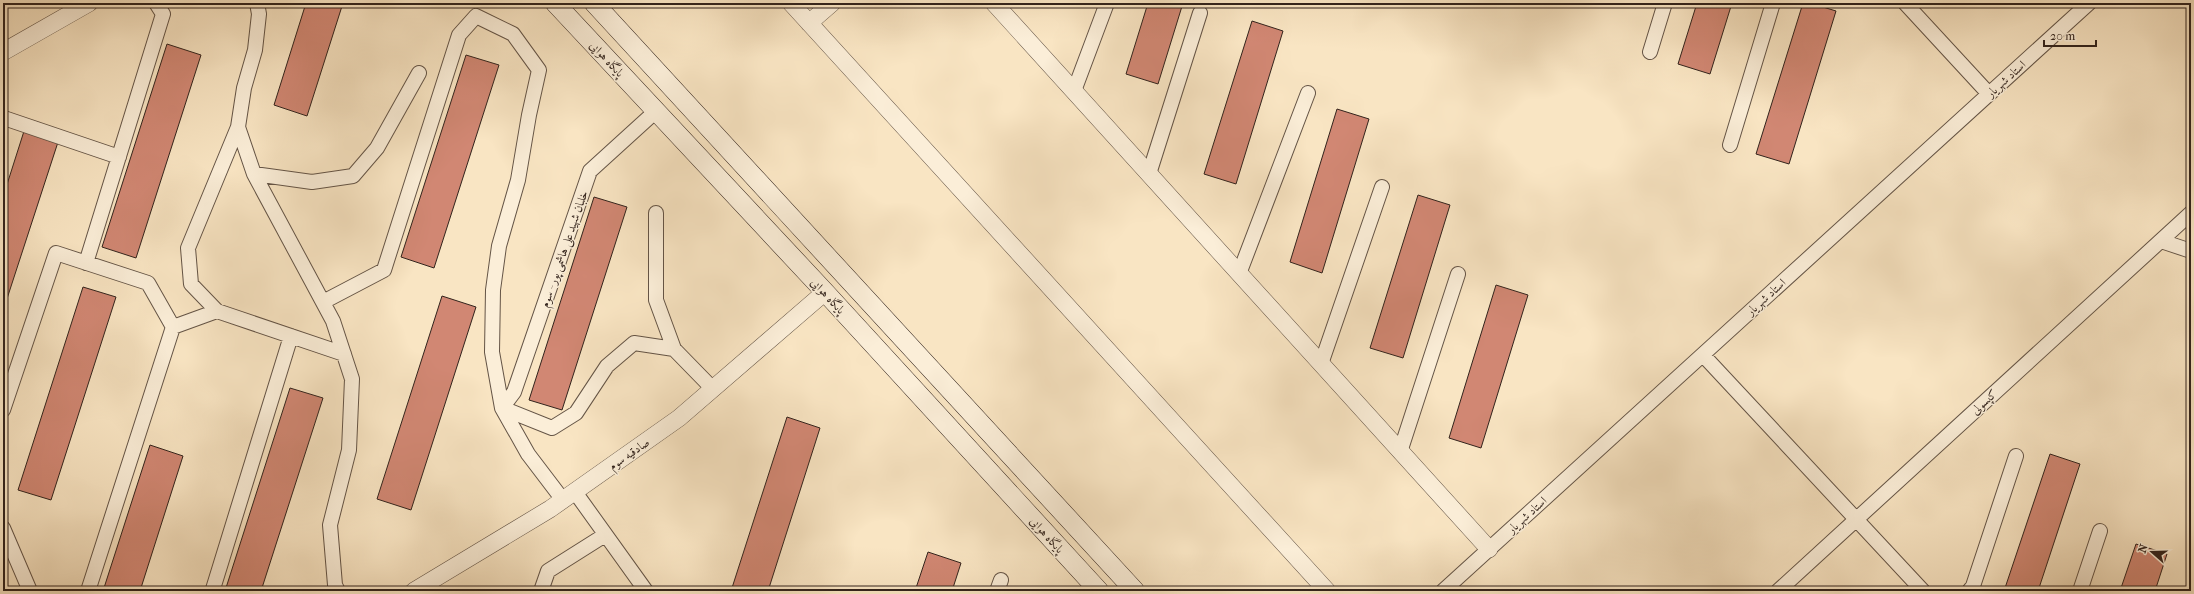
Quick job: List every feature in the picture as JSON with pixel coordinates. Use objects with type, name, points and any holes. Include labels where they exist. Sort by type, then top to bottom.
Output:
[{"type":"main road","name":"پایگاه هوایی","points":[[555,3],[825,292],[1099,591]]},
{"type":"main road","points":[[594,3],[1135,591]]},
{"type":"main road","points":[[825,292],[844,274]]},
{"type":"street","points":[[3,52],[71,7],[89,3]]},
{"type":"street","points":[[86,263],[163,14],[156,3]]},
{"type":"street","points":[[257,3],[258,14],[255,50],[244,88],[238,127],[188,248],[191,284],[218,311],[344,354]]},
{"type":"street","points":[[791,3],[1327,591]]},
{"type":"street","points":[[809,23],[832,3]]},
{"type":"street","points":[[994,3],[1489,549]]},
{"type":"street","points":[[1074,92],[1107,3]]},
{"type":"street","points":[[1650,52],[1665,3]]},
{"type":"street","points":[[1730,146],[1772,3]]},
{"type":"street","points":[[1904,3],[1989,94]]},
{"type":"street","name":"استاد شهریار","points":[[1443,591],[2089,3]]},
{"type":"street","points":[[1149,174],[1200,13]]},
{"type":"street","points":[[323,302],[384,270],[459,35],[476,16],[513,34],[539,70],[529,115],[518,180],[499,246],[493,290],[492,352],[502,408],[528,454],[605,535],[646,591]]},
{"type":"street","points":[[254,174],[312,182],[353,176],[377,148],[419,73]]},
{"type":"street","points":[[1239,274],[1308,93]]},
{"type":"street","name":"خلبان شهید علی هاشمی پور - سوم","points":[[502,408],[514,392],[590,172],[656,111]]},
{"type":"street","points":[[3,118],[119,156]]},
{"type":"street","points":[[238,127],[254,174],[333,321],[352,379],[349,450],[330,525],[335,585],[338,591]]},
{"type":"street","points":[[1321,364],[1382,187]]},
{"type":"street","points":[[656,213],[656,300],[674,349],[713,389]]},
{"type":"street","name":"کپسولی","points":[[1778,591],[2191,213]]},
{"type":"street","points":[[2161,241],[2191,250]]},
{"type":"street","points":[[3,410],[56,253],[148,283],[173,327],[88,591]]},
{"type":"street","points":[[1400,452],[1458,274]]},
{"type":"street","name":"صادقیه سوم","points":[[414,591],[569,496],[679,418],[825,292]]},
{"type":"street","points":[[173,327],[218,311]]},
{"type":"street","points":[[213,589],[291,336]]},
{"type":"street","points":[[502,408],[552,428],[576,413],[607,366],[634,343],[674,349]]},
{"type":"street","points":[[1703,355],[1923,591]]},
{"type":"street","points":[[1969,591],[1973,586],[2016,456]]},
{"type":"street","points":[[3,528],[30,591]]},
{"type":"street","points":[[2080,591],[2100,531]]},
{"type":"street","points":[[541,591],[548,571],[605,535]]},
{"type":"building","points":[[306,3],[343,3],[307,116],[274,105]]},
{"type":"building","points":[[1148,3],[1183,3],[1158,84],[1126,74]]},
{"type":"building","points":[[1697,3],[1732,3],[1710,74],[1678,64]]},
{"type":"building","points":[[1803,3],[1810,3],[1836,11],[1789,164],[1756,154]]},
{"type":"building","points":[[1252,21],[1283,31],[1236,184],[1204,174]]},
{"type":"building","points":[[167,44],[201,55],[136,258],[102,247]]},
{"type":"building","points":[[466,55],[499,65],[434,268],[401,257]]},
{"type":"building","points":[[1337,109],[1369,119],[1322,273],[1290,262]]},
{"type":"building","points":[[25,128],[59,139],[3,311],[3,197]]},
{"type":"building","points":[[1418,195],[1450,205],[1403,358],[1370,348]]},
{"type":"building","points":[[594,197],[627,207],[562,410],[529,400]]},
{"type":"building","points":[[1496,285],[1528,295],[1481,448],[1449,438]]},
{"type":"building","points":[[83,287],[116,297],[51,500],[18,490]]},
{"type":"building","points":[[442,296],[476,307],[411,510],[377,499]]},
{"type":"building","points":[[290,388],[323,398],[261,591],[225,591]]},
{"type":"building","points":[[787,417],[820,428],[768,591],[731,591]]},
{"type":"building","points":[[150,445],[183,456],[140,591],[103,591]]},
{"type":"building","points":[[2050,454],[2080,464],[2038,591],[2004,591]]},
{"type":"building","points":[[2136,544],[2167,554],[2155,591],[2120,591]]},
{"type":"building","points":[[928,552],[961,563],[952,591],[915,591]]}]
